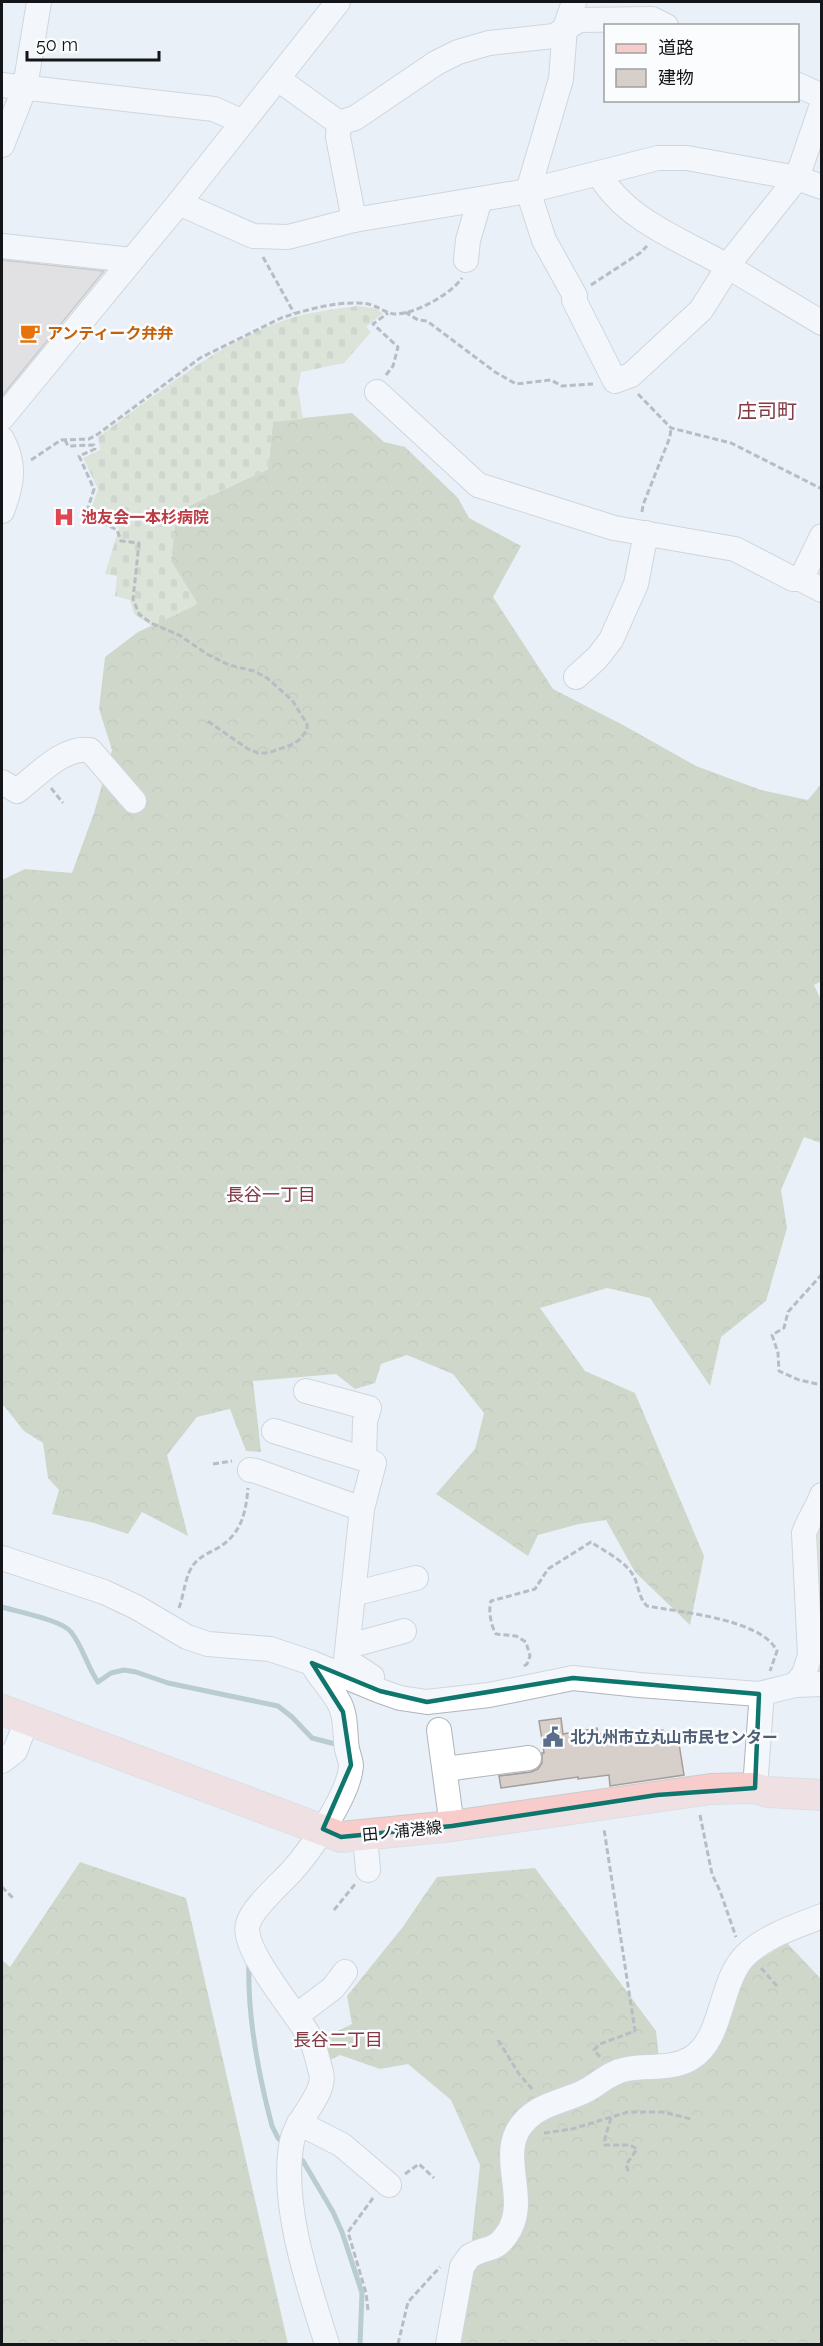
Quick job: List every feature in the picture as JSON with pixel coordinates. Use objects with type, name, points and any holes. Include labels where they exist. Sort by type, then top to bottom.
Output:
[{"type":"main road","name":"田ノ浦港線","points":[[14,1715],[341,1837],[452,1826],[711,1789],[755,1788],[768,1792],[822,1795]]},
{"type":"street","points":[[2,145],[13,86],[39,2]]},
{"type":"street","points":[[2,418],[179,203],[338,2]]},
{"type":"street","points":[[574,2],[565,28],[561,79],[528,191],[544,240],[575,296],[574,300],[619,380],[632,375],[701,310],[725,272],[726,266],[797,178],[822,105]]},
{"type":"street","points":[[339,123],[355,118],[436,63],[458,52],[489,43],[554,36],[579,20],[652,19],[662,24]]},
{"type":"street","points":[[278,80],[339,123]]},
{"type":"street","points":[[799,85],[822,96]]},
{"type":"street","points":[[13,86],[214,109],[243,122]]},
{"type":"street","points":[[339,123],[338,137],[354,220]]},
{"type":"street","points":[[179,203],[253,236],[288,237],[354,220],[528,191],[658,158],[687,158],[797,178],[822,187]]},
{"type":"street","points":[[599,174],[605,184],[648,224],[726,266],[822,323]]},
{"type":"street","points":[[466,260],[468,240],[480,199]]},
{"type":"street","points":[[2,246],[132,260]]},
{"type":"street","points":[[376,392],[478,485],[615,528],[735,549],[793,579],[811,585],[822,536]]},
{"type":"street","points":[[2,439],[11,456],[10,491],[2,511]]},
{"type":"street","points":[[576,677],[597,658],[611,640],[636,584],[643,532]]},
{"type":"street","points":[[2,782],[16,791],[66,753],[85,749],[90,750],[134,801]]},
{"type":"street","points":[[306,1391],[369,1408],[365,1421],[364,1459]]},
{"type":"street","points":[[274,1431],[374,1463],[362,1509],[346,1660],[375,1679],[380,1692]]},
{"type":"street","points":[[250,1470],[362,1509]]},
{"type":"street","points":[[795,1685],[804,1674],[810,1655],[804,1533],[808,1521],[820,1504]]},
{"type":"street","points":[[2,1558],[105,1592],[136,1607],[187,1638],[208,1644],[270,1649],[312,1663],[380,1692],[426,1702],[489,1695],[573,1678],[762,1693],[795,1685],[822,1684]]},
{"type":"street","points":[[353,1594],[416,1578]]},
{"type":"street","points":[[349,1646],[404,1631]]},
{"type":"street","points":[[312,1663],[318,1676],[337,1698],[343,1712],[351,1766],[331,1817],[296,1866],[247,1925],[249,1936],[262,1967],[312,2040],[322,2076],[321,2089],[299,2123],[292,2140],[291,2158],[293,2223],[327,2344]]},
{"type":"street","points":[[489,1695],[489,1689],[562,1666],[602,1664]]},
{"type":"street","points":[[755,1788],[762,1693]]},
{"type":"street","points":[[2,1761],[15,1751],[14,1715]]},
{"type":"street","points":[[439,1730],[452,1826]]},
{"type":"street","points":[[445,1769],[529,1758]]},
{"type":"street","points":[[448,2344],[462,2267],[469,2257],[495,2248],[510,2229],[514,2214],[512,2154],[516,2134],[523,2123],[546,2105],[584,2092],[620,2070],[676,2064],[691,2059],[710,2038],[727,1989],[744,1958],[766,1941],[822,1916]]},
{"type":"street","points":[[296,2016],[333,1988],[345,1972]]},
{"type":"street","points":[[299,2123],[342,2145],[387,2184]]},
{"type":"path","points":[[575,296],[640,254],[661,230]]},
{"type":"path","points":[[258,236],[258,250],[294,313]]},
{"type":"path","points":[[29,461],[50,446],[65,440],[89,439],[98,434],[200,358],[264,325],[294,313],[352,303],[374,304],[396,314],[429,305],[458,284],[466,272],[466,260]]},
{"type":"path","points":[[376,392],[377,386],[393,366],[398,347],[373,324],[388,312]]},
{"type":"path","points":[[405,312],[418,320],[427,321],[495,372],[516,384],[551,380],[562,386],[604,384],[619,380],[671,428],[731,443],[822,489]]},
{"type":"path","points":[[643,532],[643,505],[667,446],[671,428]]},
{"type":"path","points":[[65,440],[68,446],[94,445],[95,449],[79,456],[94,489],[86,514],[117,530],[121,541],[140,543],[133,599],[139,614],[179,635],[207,654],[229,665],[254,671],[267,678],[292,700],[307,724],[307,730],[300,740],[291,745],[268,753],[258,753],[206,720]]},
{"type":"path","points":[[822,1274],[788,1312],[784,1328],[772,1335],[778,1353],[779,1371],[798,1380],[822,1385]]},
{"type":"path","points":[[171,1628],[183,1599],[190,1569],[196,1562],[228,1540],[241,1524],[246,1511],[250,1470],[238,1460],[213,1464]]},
{"type":"path","points":[[519,1669],[527,1664],[530,1656],[526,1642],[516,1636],[496,1634],[493,1630],[489,1606],[491,1601],[535,1589],[548,1569],[591,1542],[629,1569],[635,1578],[640,1596],[647,1606],[737,1624],[756,1632],[773,1644],[777,1651],[762,1693]]},
{"type":"path","points":[[699,1810],[712,1874],[744,1958]]},
{"type":"path","points":[[602,2063],[594,2050],[600,2044],[635,2031],[604,1827]]},
{"type":"path","points":[[334,1910],[367,1858]]},
{"type":"path","points":[[2,1887],[14,1899]]},
{"type":"path","points":[[498,2040],[519,2074],[546,2105]]},
{"type":"path","points":[[516,2134],[529,2137],[572,2129],[628,2112],[663,2112],[691,2119]]},
{"type":"path","points":[[611,2118],[605,2145],[630,2145],[637,2149],[626,2164],[629,2173]]},
{"type":"path","points":[[368,2310],[366,2293],[348,2232],[387,2184],[419,2164],[434,2178]]},
{"type":"path","points":[[398,2344],[408,2302],[436,2271],[455,2255],[461,2252],[469,2257]]},
{"type":"highlighted area","points":[[312,1663],[380,1691],[427,1702],[573,1678],[759,1694],[755,1788],[657,1795],[452,1826],[341,1837],[323,1829],[351,1765],[343,1712]]},
{"type":"green space","points":[[358,306],[373,308],[383,313],[366,327],[371,332],[344,363],[301,372],[298,388],[303,419],[273,422],[268,469],[176,512],[171,561],[198,604],[152,626],[134,614],[130,600],[115,596],[117,576],[105,574],[119,528],[90,512],[98,489],[83,458],[100,450],[98,437],[187,372],[259,330],[294,317]]},
{"type":"green space","points":[[352,413],[384,442],[405,447],[458,498],[469,518],[521,546],[493,597],[553,689],[696,766],[761,790],[808,800],[821,784],[822,981],[814,985],[822,1002],[821,1143],[804,1137],[781,1190],[787,1228],[766,1301],[721,1337],[710,1386],[650,1298],[607,1288],[540,1308],[585,1371],[635,1393],[704,1556],[690,1625],[635,1572],[606,1520],[579,1524],[538,1535],[528,1556],[436,1494],[475,1449],[484,1413],[453,1374],[407,1355],[381,1364],[375,1383],[355,1389],[336,1374],[253,1381],[261,1452],[246,1451],[230,1409],[197,1417],[167,1455],[188,1536],[142,1512],[128,1534],[94,1523],[52,1514],[59,1490],[48,1478],[43,1443],[24,1431],[2,1406],[2,880],[25,869],[72,873],[94,813],[112,750],[99,709],[105,657],[138,632],[197,604],[171,561],[176,512],[268,469],[273,421]]},
{"type":"green space","points":[[821,1513],[821,1676],[818,1676],[811,1573],[812,1530]]},
{"type":"green space","points":[[80,1862],[186,1898],[288,2344],[2,2344],[2,1960],[10,1967]]},
{"type":"green space","points":[[535,1868],[656,2031],[661,2076],[706,2062],[745,1968],[787,1943],[821,1979],[821,2344],[434,2344],[438,2343],[466,2294],[480,2165],[451,2100],[408,2064],[380,2069],[340,2055],[326,2062],[319,2040],[352,2024],[347,1996],[402,1928],[437,1877]]},
{"type":"building","name":"アンティーク弁弁","points":[[2,260],[104,271],[2,396]]},
{"type":"building","points":[[561,1718],[563,1734],[597,1728],[598,1734],[613,1732],[613,1736],[663,1730],[663,1732],[677,1731],[684,1775],[610,1786],[609,1775],[501,1788],[499,1776],[538,1769],[542,1763],[542,1753],[544,1753],[539,1721]]},
{"type":"waterway","points":[[2,1607],[49,1620],[66,1628],[79,1644],[98,1682],[111,1673],[124,1670],[168,1683],[278,1706],[312,1738],[339,1745]]},
{"type":"waterway","points":[[249,1961],[252,2023],[262,2086],[272,2126],[278,2138],[284,2143]]},
{"type":"waterway","points":[[298,2158],[303,2161],[342,2232],[362,2293],[360,2344]]},
{"type":"place","name":"アンティーク弁弁","points":[[30,333]]},
{"type":"place","name":"池友会一本杉病院","points":[[64,517]]},
{"type":"place","name":"北九州市立丸山市民センター","points":[[553,1737]]},
{"type":"district","name":"庄司町","points":[[767,411]]},
{"type":"district","name":"長谷一丁目","points":[[271,1194]]},
{"type":"district","name":"長谷二丁目","points":[[338,2039]]}]
